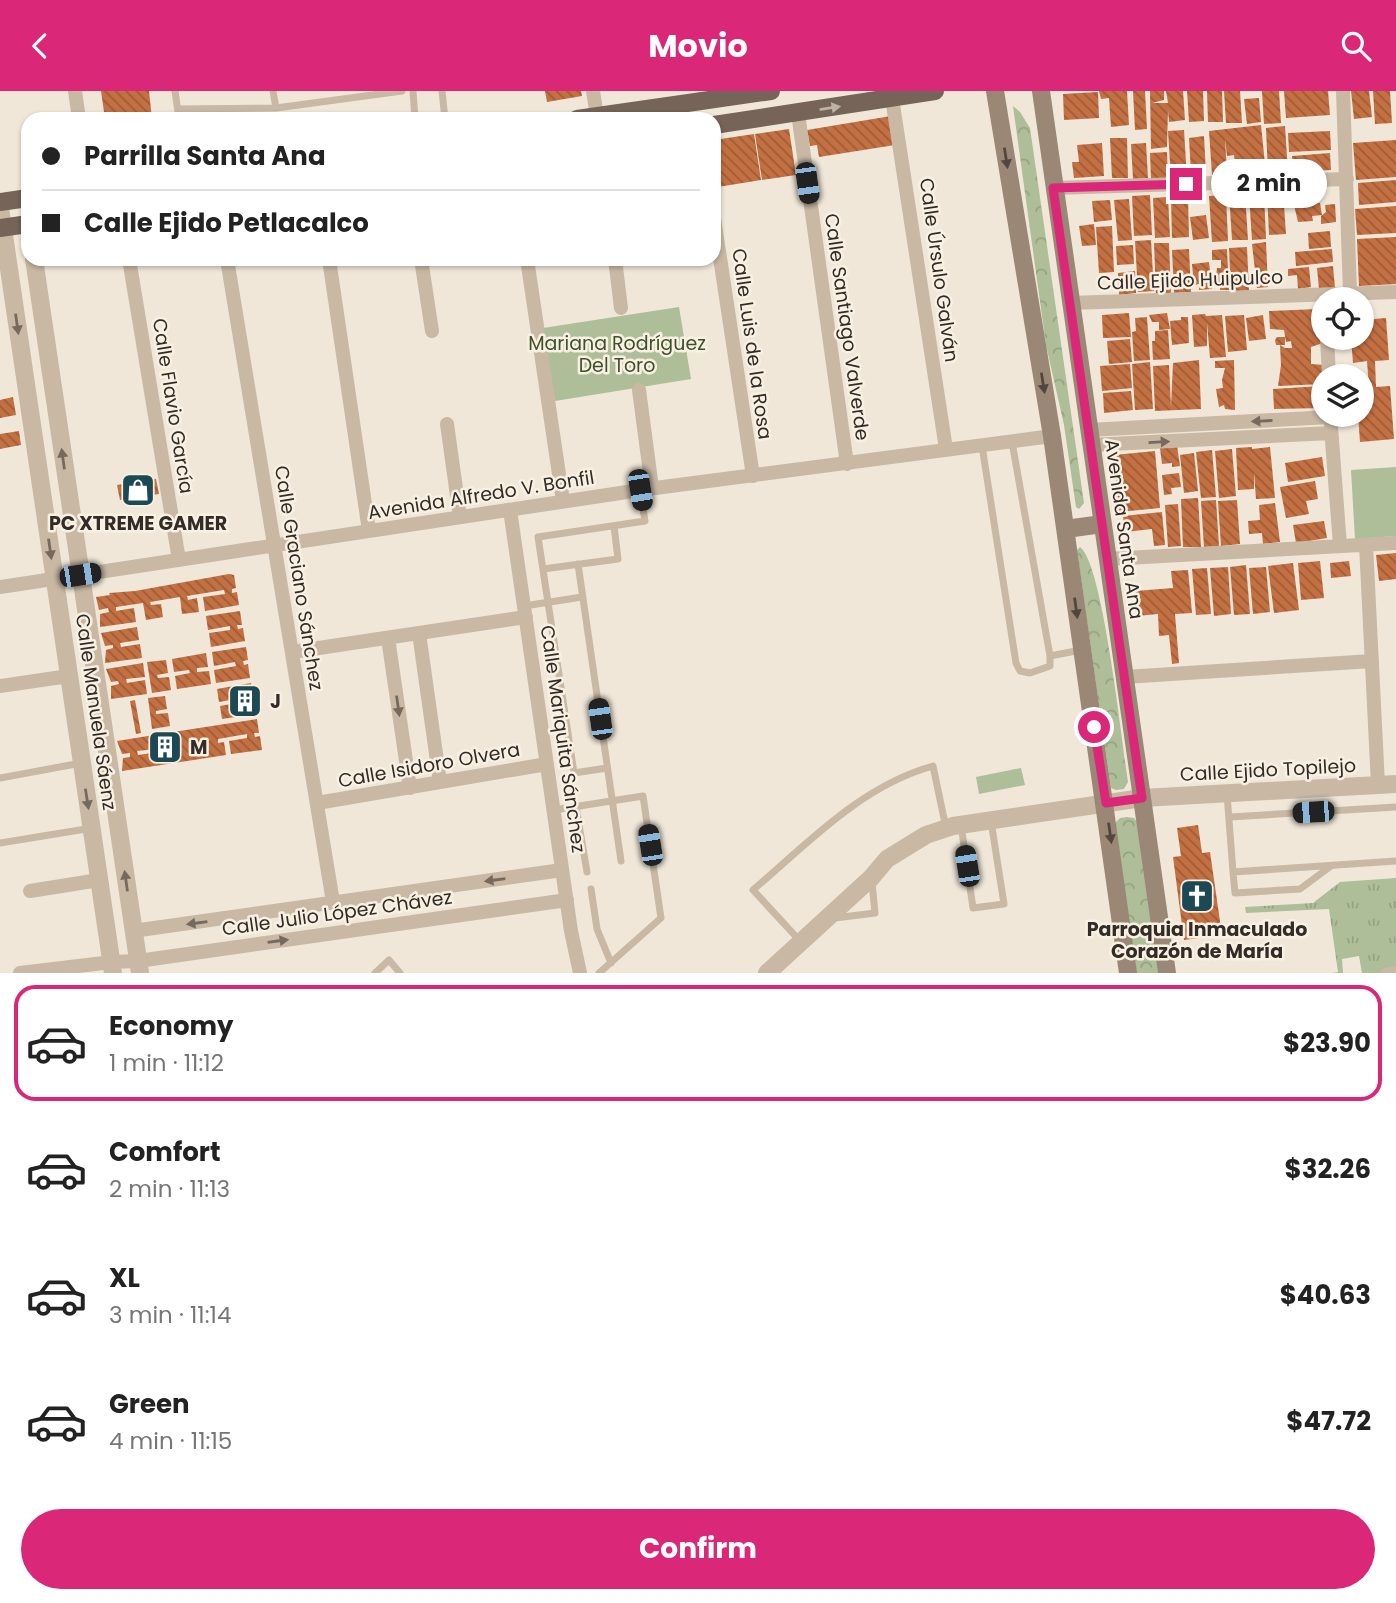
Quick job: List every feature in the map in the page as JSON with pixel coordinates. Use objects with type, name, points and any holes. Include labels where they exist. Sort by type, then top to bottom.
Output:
[{"type":"main road","points":[[617,112],[690,97],[771,91]]},
{"type":"main road","points":[[721,124],[935,91]]},
{"type":"main road","points":[[995,91],[1052,436],[1128,973]]},
{"type":"main road","name":"Avenida Santa Ana","points":[[1041,91],[1167,973]]},
{"type":"main road","points":[[0,202],[21,199]]},
{"type":"main road","points":[[1,228],[21,224]]},
{"type":"main road","points":[[1066,529],[1102,524]]},
{"type":"street","points":[[75,91],[78,112]]},
{"type":"street","points":[[593,91],[596,112]]},
{"type":"street","points":[[1343,91],[1350,287]]},
{"type":"street","name":"Calle Úrsulo Galván","points":[[892,98],[946,449]]},
{"type":"street","name":"Calle Santiago Valverde","points":[[798,113],[847,464]]},
{"type":"street","points":[[1053,188],[1347,179]]},
{"type":"street","name":"Calle Manuela Sáenz","points":[[0,208],[112,967]]},
{"type":"street","name":"Calle Manuela Sáenz","points":[[35,266],[139,967]]},
{"type":"street","name":"Calle Flavio García","points":[[130,266],[179,560]]},
{"type":"street","name":"Calle Graciano Sánchez","points":[[228,266],[333,902]]},
{"type":"street","points":[[330,266],[369,531]]},
{"type":"street","points":[[422,266],[432,331]]},
{"type":"street","points":[[528,266],[563,501]]},
{"type":"street","points":[[616,266],[621,308]]},
{"type":"street","name":"Calle Luis de la Rosa","points":[[721,266],[752,476]]},
{"type":"street","name":"Calle Ejido Huipulco","points":[[1374,292],[1396,292]]},
{"type":"street","name":"Calle Ejido Huipulco","points":[[1070,303],[1311,297]]},
{"type":"street","points":[[639,390],[646,489]]},
{"type":"street","points":[[1090,438],[1311,418]]},
{"type":"street","points":[[447,424],[460,517]]},
{"type":"street","points":[[1331,427],[1340,546]]},
{"type":"street","points":[[1090,438],[1331,433]]},
{"type":"street","name":"Avenida Alfredo V. Bonfil","points":[[0,587],[646,489],[1052,436]]},
{"type":"street","name":"Calle Mariquita Sánchez","points":[[510,510],[562,870],[580,973]]},
{"type":"street","points":[[1108,559],[1396,543]]},
{"type":"street","points":[[1366,544],[1372,661],[1387,785]]},
{"type":"street","points":[[292,652],[419,633],[525,612]]},
{"type":"street","points":[[419,633],[440,782]]},
{"type":"street","points":[[388,638],[410,787]]},
{"type":"street","points":[[1125,677],[1372,661]]},
{"type":"street","points":[[0,686],[69,676]]},
{"type":"street","name":"Calle Isidoro Olvera","points":[[317,803],[547,764]]},
{"type":"street","name":"Calle Ejido Topilejo","points":[[766,973],[871,878],[887,859],[926,835],[991,820],[1142,798],[1387,785]]},
{"type":"street","name":"Calle Julio López Chávez","points":[[133,931],[562,870]]},
{"type":"street","points":[[30,891],[100,880]]},
{"type":"street","name":"Calle Julio López Chávez","points":[[20,973],[139,967],[567,900]]},
{"type":"street","points":[[1385,973],[1396,971]]},
{"type":"lane","points":[[175,91],[178,112]]},
{"type":"lane","points":[[273,91],[276,108]]},
{"type":"lane","points":[[178,109],[276,108],[402,91]]},
{"type":"lane","points":[[413,91],[414,112]]},
{"type":"lane","points":[[442,91],[444,112]]},
{"type":"lane","points":[[981,445],[1016,663],[1020,671],[1030,673],[1050,666],[1050,656],[1012,441]]},
{"type":"lane","points":[[607,768],[574,773],[538,537],[645,521],[646,489]]},
{"type":"lane","points":[[543,569],[618,559],[614,526]]},
{"type":"lane","points":[[578,564],[621,861]]},
{"type":"lane","points":[[525,612],[548,603],[582,597]]},
{"type":"lane","points":[[1050,656],[1082,650]]},
{"type":"lane","points":[[0,778],[82,763]]},
{"type":"lane","points":[[801,941],[752,890],[863,798],[902,777],[933,766],[953,827],[973,908],[1004,904],[991,820]]},
{"type":"lane","points":[[1227,795],[1235,893],[1300,890],[1332,865]]},
{"type":"lane","points":[[554,810],[643,796],[661,918],[599,973]]},
{"type":"lane","points":[[576,807],[587,872]]},
{"type":"lane","points":[[1230,817],[1396,807]]},
{"type":"lane","points":[[0,843],[92,828]]},
{"type":"lane","points":[[1233,871],[1396,861]]},
{"type":"lane","points":[[826,919],[875,913],[871,878]]},
{"type":"lane","points":[[591,889],[597,929],[611,963]]},
{"type":"lane","points":[[375,973],[389,960],[400,973]]},
{"type":"green space","points":[[1013,106],[1030,128],[1084,503],[1079,509],[1076,507],[1064,425],[1046,345]]},
{"type":"green space","name":"Mariana Rodríguez Del Toro","points":[[679,307],[691,379],[555,401],[543,328]]},
{"type":"green space","points":[[1396,467],[1396,536],[1355,539],[1351,470]]},
{"type":"green space","points":[[1080,547],[1088,560],[1104,618],[1128,782],[1124,789],[1111,788],[1077,550]]},
{"type":"green space","points":[[1021,768],[1025,785],[979,794],[976,777]]},
{"type":"green space","points":[[1120,818],[1134,818],[1138,823],[1158,973],[1136,973],[1115,823]]},
{"type":"green space","points":[[1396,878],[1396,973],[1362,973],[1359,956],[1342,959],[1343,973],[1332,973],[1338,972],[1329,909],[1246,913],[1245,907],[1313,903],[1340,882]]},
{"type":"building","points":[[101,91],[149,91],[151,112],[104,112]]},
{"type":"building","points":[[545,91],[581,91],[582,96],[547,102]]},
{"type":"building","points":[[1099,91],[1127,91],[1129,125],[1111,127],[1109,98],[1101,99]]},
{"type":"building","points":[[1133,91],[1145,91],[1147,129],[1135,130]]},
{"type":"building","points":[[1150,91],[1164,91],[1164,100],[1152,103],[1168,103],[1166,91],[1183,91],[1185,120],[1169,122],[1168,110],[1167,147],[1151,149]]},
{"type":"building","points":[[1187,91],[1203,91],[1204,121],[1189,122]]},
{"type":"building","points":[[1207,91],[1222,91],[1223,122],[1208,122]]},
{"type":"building","points":[[1224,91],[1240,91],[1242,123],[1226,123]]},
{"type":"building","points":[[1262,91],[1279,91],[1281,123],[1264,124]]},
{"type":"building","points":[[1284,91],[1328,91],[1330,115],[1286,118]]},
{"type":"building","points":[[1351,91],[1369,91],[1372,117],[1354,119]]},
{"type":"building","points":[[1373,91],[1390,91],[1392,123],[1375,124]]},
{"type":"building","points":[[1098,92],[1099,118],[1064,120],[1063,94]]},
{"type":"building","points":[[1259,98],[1261,122],[1247,124],[1244,99]]},
{"type":"building","points":[[891,116],[895,145],[819,157],[817,145],[810,146],[807,130]]},
{"type":"building","points":[[1261,125],[1266,174],[1233,178],[1233,174],[1236,174],[1234,155],[1227,156],[1225,138],[1227,174],[1212,175],[1209,131]]},
{"type":"building","points":[[1285,126],[1288,173],[1268,174],[1266,128]]},
{"type":"building","points":[[789,129],[796,175],[762,180],[755,134]]},
{"type":"building","points":[[1184,130],[1187,178],[1171,179],[1168,131]]},
{"type":"building","points":[[1330,131],[1331,150],[1289,152],[1288,133]]},
{"type":"building","points":[[754,134],[761,180],[721,187],[721,139]]},
{"type":"building","points":[[1204,136],[1206,173],[1191,174],[1189,138]]},
{"type":"building","points":[[1110,138],[1127,138],[1128,178],[1112,178]]},
{"type":"building","points":[[1396,140],[1396,177],[1356,180],[1353,143]]},
{"type":"building","points":[[1102,143],[1104,176],[1074,178],[1072,162],[1079,162],[1077,145]]},
{"type":"building","points":[[1146,143],[1148,178],[1133,179],[1131,144]]},
{"type":"building","points":[[1167,152],[1168,179],[1151,179],[1150,153]]},
{"type":"building","points":[[1330,153],[1331,170],[1293,172],[1292,156]]},
{"type":"building","points":[[1396,180],[1396,202],[1359,205],[1358,183]]},
{"type":"building","points":[[1283,191],[1286,234],[1269,235],[1267,192]]},
{"type":"building","points":[[1245,193],[1248,240],[1232,240],[1229,194]]},
{"type":"building","points":[[1264,194],[1266,239],[1252,240],[1249,195]]},
{"type":"building","points":[[1150,195],[1152,235],[1134,236],[1132,196]]},
{"type":"building","points":[[1226,195],[1228,241],[1212,242],[1209,196]]},
{"type":"building","points":[[1168,197],[1170,237],[1155,238],[1153,198]]},
{"type":"building","points":[[1171,198],[1188,198],[1189,237],[1172,238]]},
{"type":"building","points":[[1129,199],[1132,240],[1118,241],[1114,200]]},
{"type":"building","points":[[1110,200],[1112,220],[1094,222],[1092,201]]},
{"type":"building","points":[[1320,203],[1322,215],[1312,216],[1313,221],[1298,222],[1294,205]]},
{"type":"building","points":[[1335,204],[1336,222],[1321,224],[1321,216],[1326,212],[1325,205]]},
{"type":"building","points":[[1396,206],[1396,233],[1357,235],[1355,209]]},
{"type":"building","points":[[1206,215],[1209,238],[1193,240],[1190,217]]},
{"type":"building","points":[[1094,224],[1096,245],[1082,246],[1079,226]]},
{"type":"building","points":[[1112,226],[1114,272],[1099,273],[1096,227]]},
{"type":"building","points":[[1330,231],[1331,247],[1309,249],[1308,233]]},
{"type":"building","points":[[1396,237],[1396,284],[1359,286],[1357,239]]},
{"type":"building","points":[[1151,240],[1154,291],[1138,292],[1135,241]]},
{"type":"building","points":[[1266,242],[1268,287],[1257,288],[1252,244]]},
{"type":"building","points":[[1154,243],[1169,243],[1171,294],[1156,295]]},
{"type":"building","points":[[1133,245],[1134,264],[1117,265],[1116,246]]},
{"type":"building","points":[[1247,247],[1249,291],[1231,292],[1229,248]]},
{"type":"building","points":[[1189,249],[1191,292],[1174,293],[1172,250]]},
{"type":"building","points":[[1227,249],[1229,290],[1220,290],[1216,277],[1217,268],[1221,268],[1221,260],[1212,260],[1212,250]]},
{"type":"building","points":[[1332,249],[1333,262],[1296,266],[1295,252]]},
{"type":"building","points":[[1209,262],[1212,289],[1199,290],[1199,284],[1194,285],[1192,264]]},
{"type":"building","points":[[1333,266],[1335,287],[1319,287],[1317,268]]},
{"type":"building","points":[[1309,267],[1311,287],[1298,289],[1297,275],[1288,276],[1288,269]]},
{"type":"building","points":[[1135,271],[1136,293],[1119,295],[1118,273]]},
{"type":"building","points":[[1311,309],[1311,385],[1278,386],[1280,345],[1292,348],[1291,341],[1286,342],[1284,330],[1270,329],[1269,311]]},
{"type":"building","points":[[1129,313],[1131,337],[1103,338],[1102,315]]},
{"type":"building","points":[[1167,313],[1170,329],[1159,330],[1159,322],[1152,322],[1149,315]]},
{"type":"building","points":[[1192,315],[1222,315],[1226,357],[1210,358],[1207,323],[1207,346],[1194,347]]},
{"type":"building","points":[[1244,315],[1247,350],[1228,352],[1225,316]]},
{"type":"building","points":[[1263,315],[1266,339],[1249,341],[1246,318]]},
{"type":"building","points":[[1147,317],[1150,360],[1134,361],[1132,332],[1136,331],[1135,318]]},
{"type":"building","points":[[1181,317],[1188,317],[1189,343],[1172,345],[1170,321],[1181,320]]},
{"type":"building","points":[[1386,318],[1389,360],[1375,361],[1376,387],[1390,386],[1394,439],[1360,442],[1359,427],[1374,427],[1374,364],[1367,364],[1367,361],[1353,363],[1352,350],[1374,350],[1374,319]]},
{"type":"building","points":[[1168,330],[1170,359],[1153,360],[1152,341],[1155,341],[1155,331]]},
{"type":"building","points":[[1277,337],[1285,337],[1285,345],[1276,345]]},
{"type":"building","points":[[1130,339],[1132,362],[1109,364],[1107,341]]},
{"type":"building","points":[[1199,360],[1201,409],[1155,411],[1153,366],[1169,365],[1171,407],[1173,363]]},
{"type":"building","points":[[1234,360],[1235,410],[1225,409],[1224,405],[1219,407],[1216,389],[1223,388],[1225,368],[1215,368],[1215,361]]},
{"type":"building","points":[[1150,362],[1153,409],[1135,410],[1132,364]]},
{"type":"building","points":[[1130,364],[1132,388],[1102,391],[1100,366]]},
{"type":"building","points":[[1311,387],[1311,408],[1274,409],[1273,389]]},
{"type":"building","points":[[1131,391],[1133,410],[1104,413],[1103,393]]},
{"type":"building","points":[[13,397],[16,415],[0,418],[0,400]]},
{"type":"building","points":[[19,431],[21,445],[0,449],[0,434]]},
{"type":"building","points":[[1177,446],[1180,466],[1162,464],[1160,448]]},
{"type":"building","points":[[1270,447],[1275,498],[1256,499],[1254,472],[1254,489],[1238,490],[1236,448]]},
{"type":"building","points":[[1232,449],[1236,496],[1219,498],[1215,451]]},
{"type":"building","points":[[1212,450],[1216,497],[1201,498],[1196,452]]},
{"type":"building","points":[[1155,451],[1160,508],[1119,512],[1114,455]]},
{"type":"building","points":[[1194,453],[1198,491],[1184,493],[1180,455]]},
{"type":"building","points":[[1322,457],[1325,476],[1288,482],[1285,463]]},
{"type":"building","points":[[1179,473],[1181,487],[1171,488],[1172,494],[1164,495],[1162,475]]},
{"type":"building","name":"PC XTREME GAMER","points":[[156,479],[159,494],[120,500],[117,485]]},
{"type":"building","points":[[1315,481],[1318,499],[1306,501],[1309,514],[1286,518],[1280,487]]},
{"type":"building","points":[[1198,498],[1201,547],[1183,547],[1181,499]]},
{"type":"building","points":[[1216,500],[1219,546],[1204,547],[1201,501]]},
{"type":"building","points":[[1237,500],[1240,544],[1221,546],[1218,501]]},
{"type":"building","points":[[1275,503],[1280,542],[1263,544],[1262,533],[1249,534],[1248,521],[1260,520],[1259,505]]},
{"type":"building","points":[[1178,504],[1181,546],[1168,547],[1165,505]]},
{"type":"building","points":[[1162,512],[1165,545],[1154,546],[1152,529],[1125,532],[1123,516]]},
{"type":"building","points":[[1324,521],[1327,538],[1296,543],[1293,525]]},
{"type":"building","points":[[1396,553],[1396,579],[1379,581],[1376,555]]},
{"type":"building","points":[[1320,561],[1324,598],[1301,600],[1298,563]]},
{"type":"building","points":[[1349,561],[1351,576],[1331,578],[1330,563]]},
{"type":"building","points":[[1293,563],[1299,610],[1274,613],[1268,566]]},
{"type":"building","points":[[1246,565],[1250,614],[1234,615],[1230,567]]},
{"type":"building","points":[[1228,567],[1231,614],[1214,616],[1210,568]]},
{"type":"building","points":[[1266,567],[1270,612],[1253,614],[1249,568]]},
{"type":"building","points":[[1207,568],[1211,614],[1196,615],[1192,569]]},
{"type":"building","points":[[1188,570],[1192,613],[1175,614],[1179,663],[1172,664],[1169,635],[1159,636],[1158,614],[1137,616],[1135,591],[1173,588],[1171,571]]},
{"type":"building","points":[[234,575],[236,588],[232,589],[232,593],[237,592],[239,605],[205,611],[203,597],[225,594],[224,590],[187,596],[188,600],[197,598],[199,612],[182,614],[180,597],[150,602],[151,605],[161,604],[163,617],[146,620],[143,603],[116,607],[116,611],[134,608],[136,622],[100,627],[100,614],[109,612],[108,608],[99,610],[96,597]]},
{"type":"building","points":[[240,611],[242,625],[237,625],[238,629],[243,628],[245,641],[211,647],[209,633],[230,630],[230,626],[208,630],[206,616]]},
{"type":"building","points":[[137,627],[139,640],[120,643],[121,647],[140,644],[142,658],[105,663],[106,650],[113,648],[113,645],[105,646],[101,633]]},
{"type":"building","points":[[246,647],[248,660],[243,661],[244,665],[248,664],[250,678],[216,683],[214,670],[236,666],[235,662],[214,666],[212,652]]},
{"type":"building","points":[[206,653],[208,667],[197,668],[197,672],[209,671],[211,684],[177,689],[175,676],[190,673],[189,670],[174,672],[172,659]]},
{"type":"building","points":[[166,660],[168,673],[157,675],[158,678],[169,677],[171,690],[152,693],[147,662]]},
{"type":"building","points":[[143,663],[145,677],[126,679],[127,683],[145,680],[147,694],[111,699],[111,686],[119,684],[118,681],[111,682],[106,669]]},
{"type":"building","name":"J","points":[[251,683],[253,697],[249,697],[249,701],[254,700],[256,714],[222,719],[220,706],[242,702],[241,698],[219,702],[217,689]]},
{"type":"building","points":[[165,696],[167,709],[156,711],[156,714],[168,713],[170,726],[152,729],[148,698]]},
{"type":"building","points":[[135,700],[141,733],[136,734],[130,701]]},
{"type":"building","points":[[257,719],[259,733],[254,733],[255,737],[260,736],[262,750],[231,754],[229,741],[247,738],[247,734],[218,739],[218,743],[224,742],[226,755],[122,771],[123,758],[130,757],[130,753],[122,754],[117,741],[154,735],[156,749],[137,751],[138,755],[180,749],[180,745],[162,748],[160,734]]},
{"type":"building","name":"Parroquia Inmaculado Corazón de María","points":[[1198,825],[1202,853],[1210,852],[1222,935],[1184,940],[1173,857],[1181,856],[1177,828]]},
{"type":"place","name":"PC XTREME GAMER","points":[[138,490]]},
{"type":"place","name":"J","points":[[245,701]]},
{"type":"place","name":"M","points":[[165,747]]},
{"type":"place","name":"Parroquia Inmaculado Corazón de María","points":[[1197,896]]},
{"type":"route","points":[[1094,727],[1106,803],[1142,798],[1053,188],[1186,184]]}]
